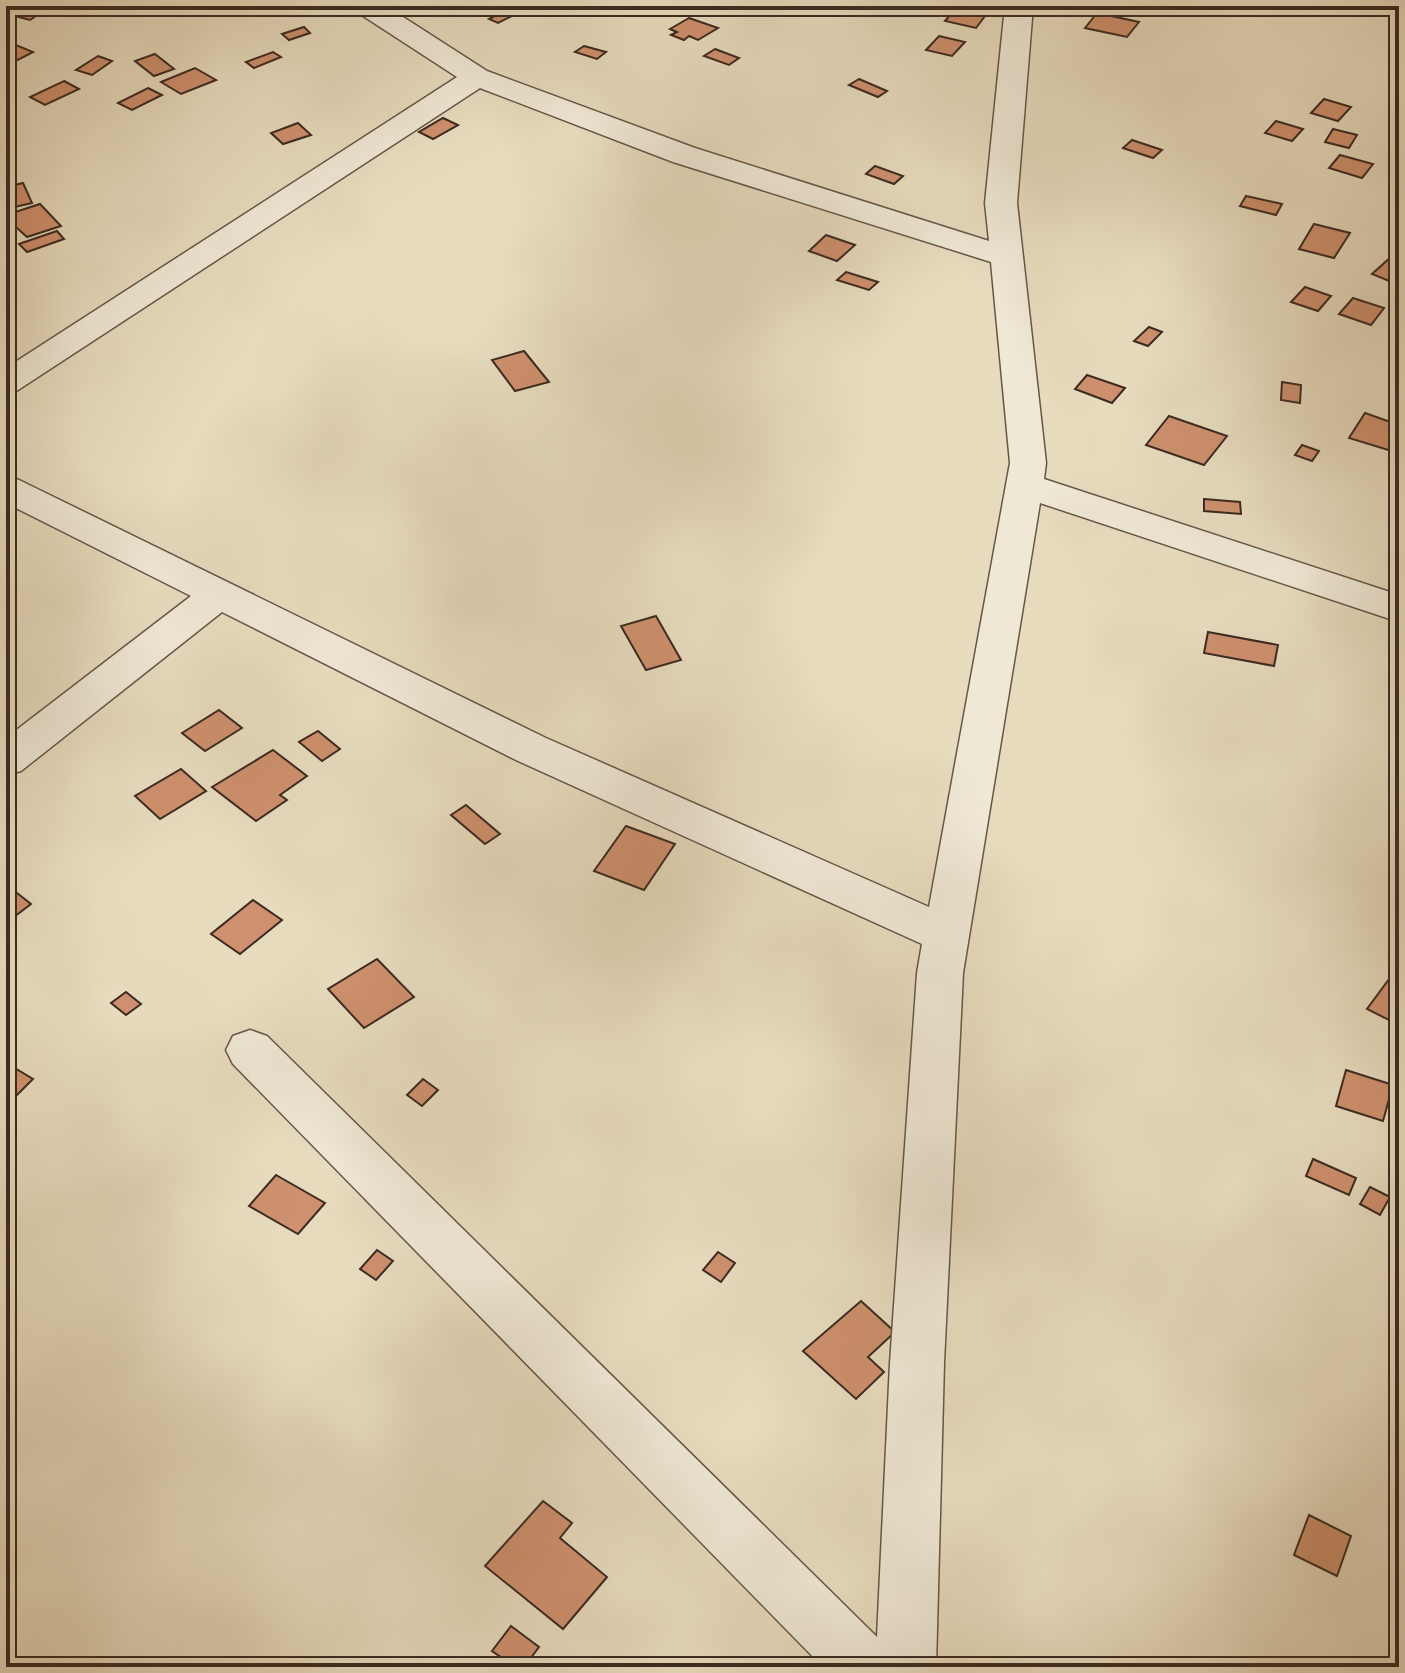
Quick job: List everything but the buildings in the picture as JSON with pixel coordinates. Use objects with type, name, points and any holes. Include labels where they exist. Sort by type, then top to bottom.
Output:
[{"type":"street","points":[[367,6],[477,77],[684,155],[1007,257]]},
{"type":"street","points":[[906,1667],[917,1363],[940,973],[1028,463],[1001,203],[1019,6]]},
{"type":"street","points":[[6,383],[477,77]]},
{"type":"street","points":[[1024,485],[1399,609]]},
{"type":"street","points":[[6,488],[531,749],[947,935]]},
{"type":"street","points":[[6,760],[219,594]]},
{"type":"street","points":[[250,1050],[865,1667]]}]
